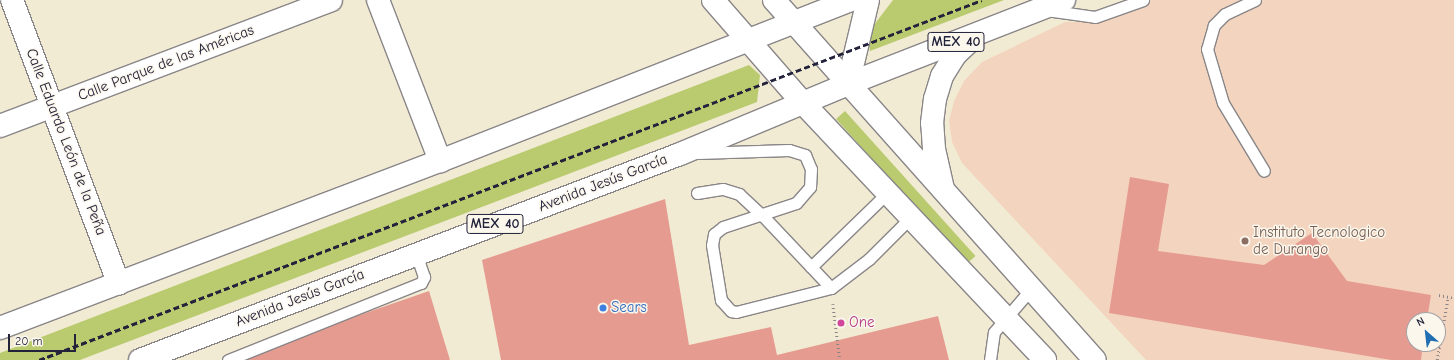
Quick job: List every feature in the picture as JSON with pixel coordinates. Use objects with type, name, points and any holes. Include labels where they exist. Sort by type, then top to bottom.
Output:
[{"type":"main road","name":"Calle Eduardo León de la Peña","points":[[12,0],[119,284]]},
{"type":"main road","name":"Calle Parque de las Américas","points":[[0,126],[331,0]]},
{"type":"main road","points":[[378,0],[440,161]]},
{"type":"main road","points":[[713,0],[803,103],[1045,360]]},
{"type":"main road","points":[[774,0],[1095,360]]},
{"type":"main road","points":[[0,328],[440,161],[749,41],[850,0]]},
{"type":"main road","points":[[848,84],[868,0]]},
{"type":"main road","name":"Avenida Jesús García","points":[[140,360],[680,154],[848,84],[1064,0]]},
{"type":"main road","points":[[944,189],[934,149],[932,123],[935,99],[942,76],[956,54],[979,33]]},
{"type":"lane","points":[[1040,9],[1095,17],[1143,0]]},
{"type":"lane","points":[[1255,0],[1225,14],[1214,25],[1207,49],[1223,103],[1264,171]]},
{"type":"lane","points":[[680,154],[789,150],[805,155],[809,161],[812,176],[805,196],[796,203],[763,216],[723,227],[714,234],[712,245],[721,300],[726,308],[736,312],[830,288],[869,259],[911,217]]},
{"type":"lane","points":[[698,193],[723,189],[731,190],[763,216],[830,288]]},
{"type":"lane","points":[[811,267],[888,192]]},
{"type":"lane","points":[[228,360],[421,283],[424,277],[416,254]]},
{"type":"lane","points":[[990,360],[994,332],[1005,317],[1031,289]]},
{"type":"path","points":[[830,288],[840,360]]},
{"type":"path","points":[[1439,294],[1454,298]]},
{"type":"path","points":[[1437,360],[1448,297]]},
{"type":"shaded area","name":"Instituto Tecnologico de Durango","points":[[1147,0],[1454,0],[1454,360],[1146,360],[962,163],[952,142],[949,121],[954,101],[964,81],[982,62],[1065,22],[1091,22]]},
{"type":"green space","points":[[893,0],[1004,0],[870,51],[867,34]]},
{"type":"green space","points":[[749,65],[760,75],[757,102],[80,360],[0,360],[0,353]]},
{"type":"green space","points":[[845,111],[975,256],[967,264],[836,119]]},
{"type":"building","points":[[1130,177],[1169,184],[1158,251],[1264,265],[1312,233],[1347,281],[1431,295],[1428,312],[1406,312],[1406,352],[1422,352],[1421,360],[1391,360],[1109,313]]},
{"type":"building","points":[[665,199],[689,345],[771,327],[777,355],[938,316],[949,360],[501,360],[482,260]]},
{"type":"building","points":[[429,291],[450,360],[237,360],[345,320]]},
{"type":"railway","points":[[39,360],[982,0]]},
{"type":"place","name":"Instituto Tecnologico de Durango","points":[[1245,241]]},
{"type":"place","name":"Sears","points":[[603,308]]},
{"type":"place","name":"One","points":[[841,323]]}]
